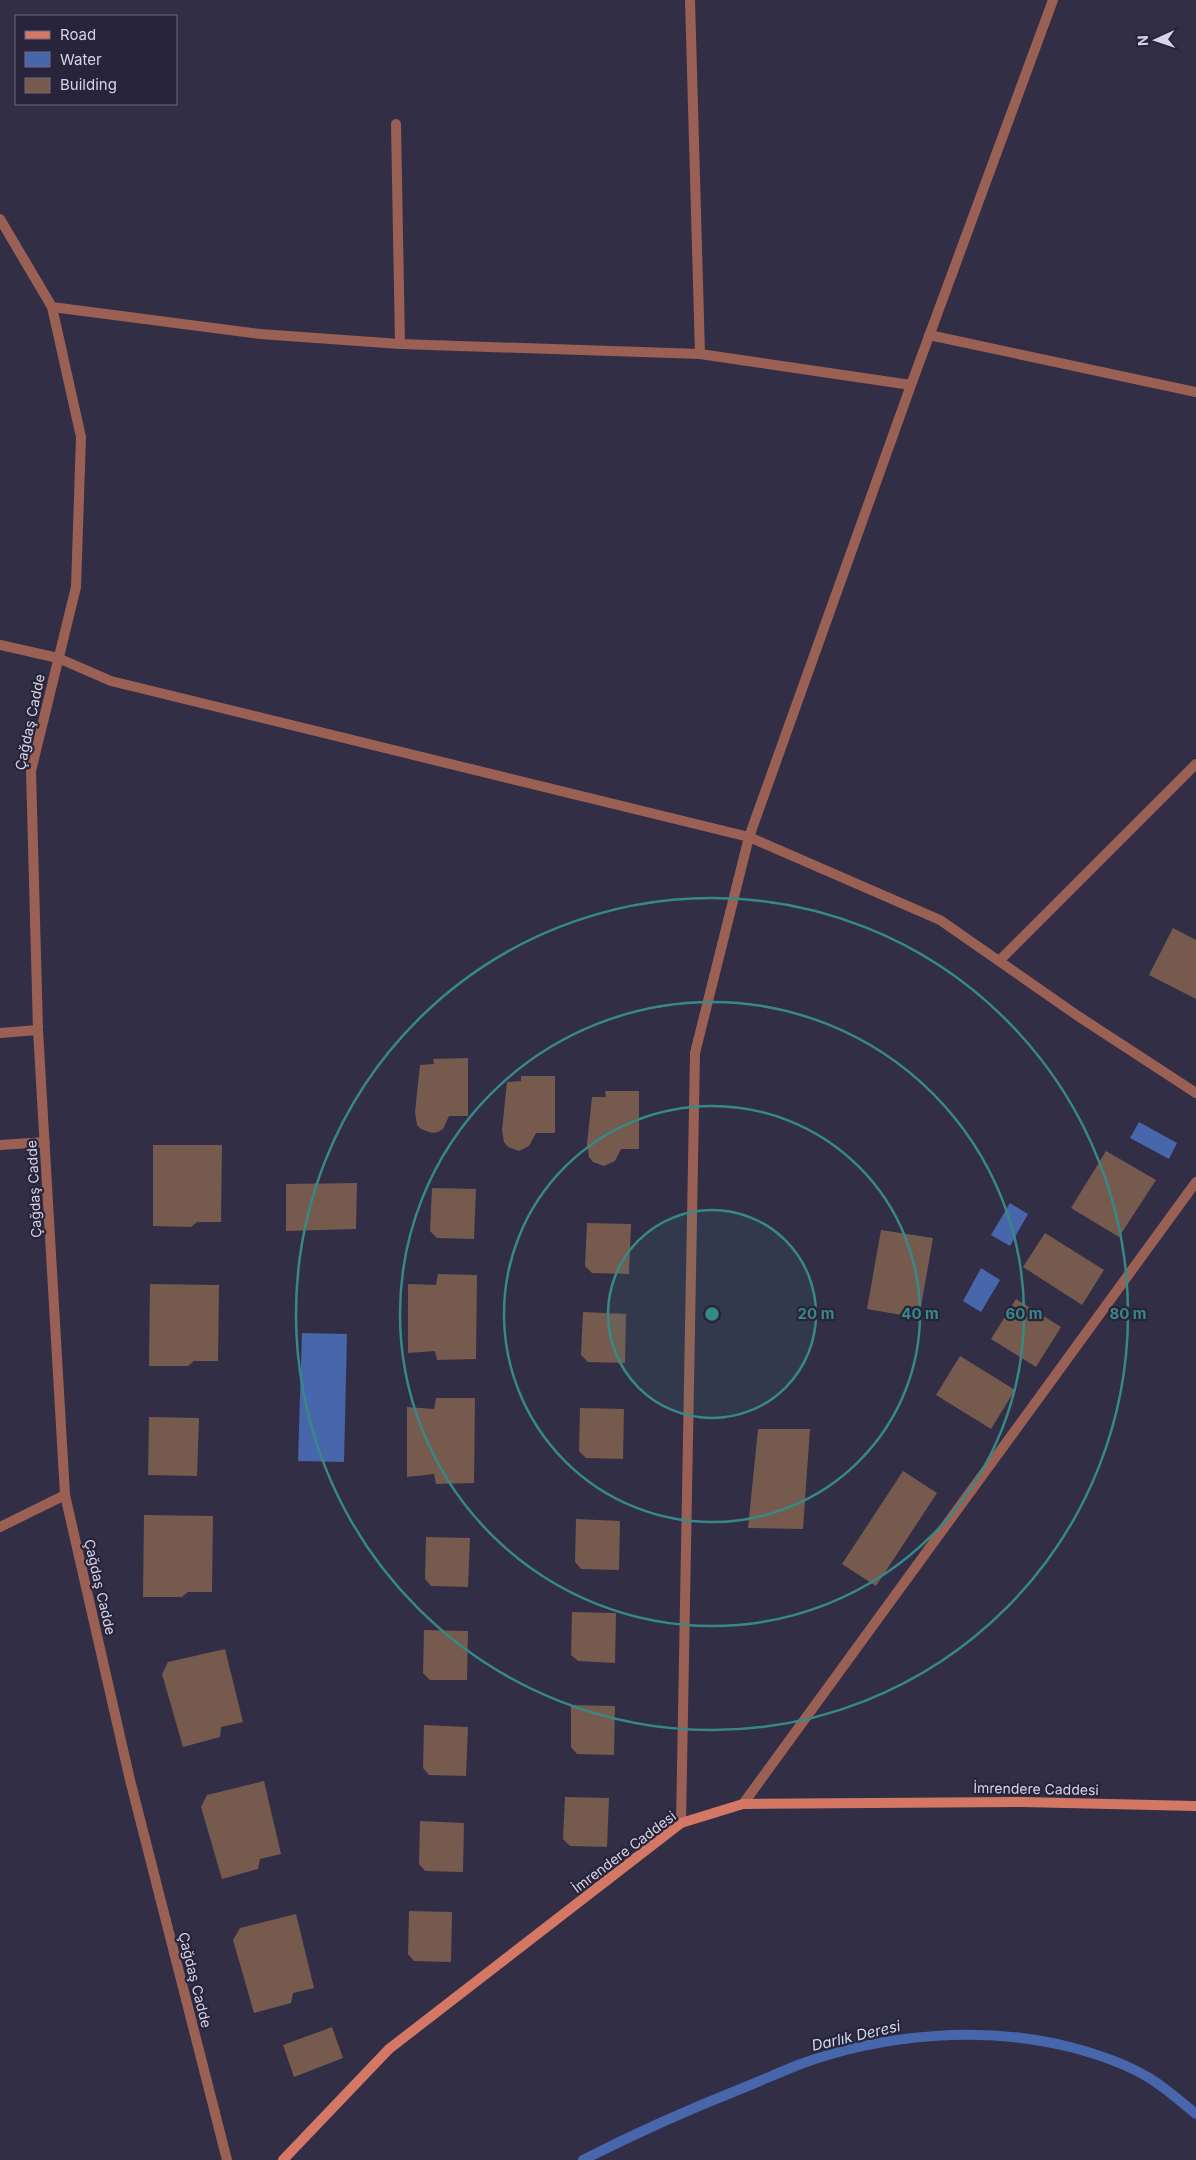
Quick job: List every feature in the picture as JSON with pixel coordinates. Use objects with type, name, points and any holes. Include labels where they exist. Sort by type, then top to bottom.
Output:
[{"type":"street","points":[[690,0],[700,354]]},
{"type":"street","points":[[681,1824],[695,1053],[749,837],[929,335],[1053,0]]},
{"type":"street","points":[[396,124],[400,344]]},
{"type":"street","name":"Çağdaş Cadde","points":[[0,219],[52,307],[81,437],[76,588],[32,771],[38,1030],[65,1495],[130,1780],[227,2160]]},
{"type":"street","points":[[52,307],[260,334],[400,344],[700,354],[911,385]]},
{"type":"street","points":[[929,335],[1196,392]]},
{"type":"street","points":[[0,645],[58,658],[111,681],[749,837],[940,920],[1078,1016],[1196,1093]]},
{"type":"street","points":[[999,960],[1196,764]]},
{"type":"street","points":[[0,1033],[38,1030]]},
{"type":"street","points":[[0,1145],[44,1142]]},
{"type":"street","points":[[743,1804],[1196,1182]]},
{"type":"street","points":[[0,1527],[65,1495]]},
{"type":"street","name":"İmrendere Caddesi","points":[[283,2160],[389,2048],[681,1824],[743,1804],[1022,1802],[1196,1806]]},
{"type":"water","points":[[1139,1122],[1177,1143],[1169,1159],[1130,1138]]},
{"type":"water","points":[[1010,1203],[1028,1214],[1010,1246],[991,1235]]},
{"type":"water","points":[[981,1268],[1000,1280],[981,1312],[963,1301]]},
{"type":"water","points":[[302,1333],[347,1334],[344,1462],[298,1461]]},
{"type":"building","points":[[1173,928],[1196,940],[1196,999],[1149,975]]},
{"type":"building","points":[[468,1058],[468,1116],[449,1116],[443,1129],[438,1132],[432,1133],[421,1129],[417,1125],[415,1112],[420,1065],[434,1064],[433,1059]]},
{"type":"building","points":[[521,1076],[555,1076],[555,1133],[536,1133],[529,1146],[519,1151],[508,1147],[504,1142],[502,1130],[507,1082],[521,1081]]},
{"type":"building","points":[[605,1091],[639,1091],[639,1149],[621,1149],[615,1161],[604,1166],[593,1162],[589,1157],[587,1144],[592,1097],[606,1097]]},
{"type":"building","points":[[153,1145],[222,1145],[221,1222],[197,1222],[191,1227],[153,1226]]},
{"type":"building","points":[[1106,1151],[1156,1180],[1119,1237],[1071,1208]]},
{"type":"building","points":[[357,1183],[356,1229],[286,1231],[286,1184]]},
{"type":"building","points":[[432,1188],[476,1189],[474,1239],[437,1238],[430,1231]]},
{"type":"building","points":[[587,1223],[631,1224],[629,1274],[592,1273],[585,1266]]},
{"type":"building","points":[[881,1230],[933,1238],[919,1318],[867,1309]]},
{"type":"building","points":[[1045,1233],[1104,1270],[1082,1305],[1023,1267]]},
{"type":"building","points":[[438,1274],[477,1275],[476,1359],[437,1360],[435,1351],[408,1353],[408,1284],[436,1285]]},
{"type":"building","points":[[150,1284],[219,1285],[218,1361],[194,1361],[188,1366],[149,1366]]},
{"type":"building","points":[[1016,1299],[1061,1327],[1036,1367],[991,1339]]},
{"type":"building","points":[[583,1312],[626,1314],[625,1363],[588,1362],[581,1355]]},
{"type":"building","points":[[960,1356],[1015,1390],[991,1429],[936,1395]]},
{"type":"building","points":[[436,1398],[475,1398],[474,1483],[436,1484],[434,1474],[407,1477],[407,1407],[434,1409]]},
{"type":"building","points":[[580,1408],[624,1409],[623,1459],[586,1458],[579,1451]]},
{"type":"building","points":[[149,1417],[199,1418],[197,1476],[148,1475]]},
{"type":"building","points":[[758,1429],[810,1429],[803,1529],[748,1528]]},
{"type":"building","points":[[903,1471],[937,1493],[876,1586],[842,1564]]},
{"type":"building","points":[[144,1515],[213,1516],[212,1592],[188,1592],[182,1597],[143,1597]]},
{"type":"building","points":[[576,1519],[620,1521],[619,1570],[581,1569],[575,1562]]},
{"type":"building","points":[[426,1537],[470,1538],[468,1587],[431,1586],[425,1579]]},
{"type":"building","points":[[572,1612],[616,1613],[615,1663],[578,1661],[571,1655]]},
{"type":"building","points":[[424,1630],[468,1631],[467,1680],[430,1680],[423,1673]]},
{"type":"building","points":[[225,1649],[243,1722],[221,1727],[220,1737],[183,1747],[162,1674],[168,1662]]},
{"type":"building","points":[[571,1705],[615,1706],[614,1755],[577,1754],[571,1747]]},
{"type":"building","points":[[424,1725],[468,1727],[466,1776],[429,1775],[423,1768]]},
{"type":"building","points":[[264,1781],[281,1854],[260,1859],[258,1869],[222,1879],[201,1807],[207,1795]]},
{"type":"building","points":[[565,1797],[609,1798],[607,1847],[570,1846],[563,1839]]},
{"type":"building","points":[[420,1821],[464,1823],[463,1872],[425,1871],[419,1864]]},
{"type":"building","points":[[409,1911],[452,1912],[451,1962],[414,1961],[408,1954]]},
{"type":"building","points":[[296,1914],[314,1988],[293,1993],[291,2003],[254,2013],[233,1940],[240,1928]]},
{"type":"building","points":[[332,2027],[343,2058],[294,2077],[283,2045]]},
{"type":"waterway","name":"Darlık Deresi","points":[[583,2160],[679,2115],[798,2065],[830,2054],[864,2046],[933,2036],[1003,2036],[1037,2040],[1091,2053],[1122,2064],[1151,2079],[1196,2114]]}]
